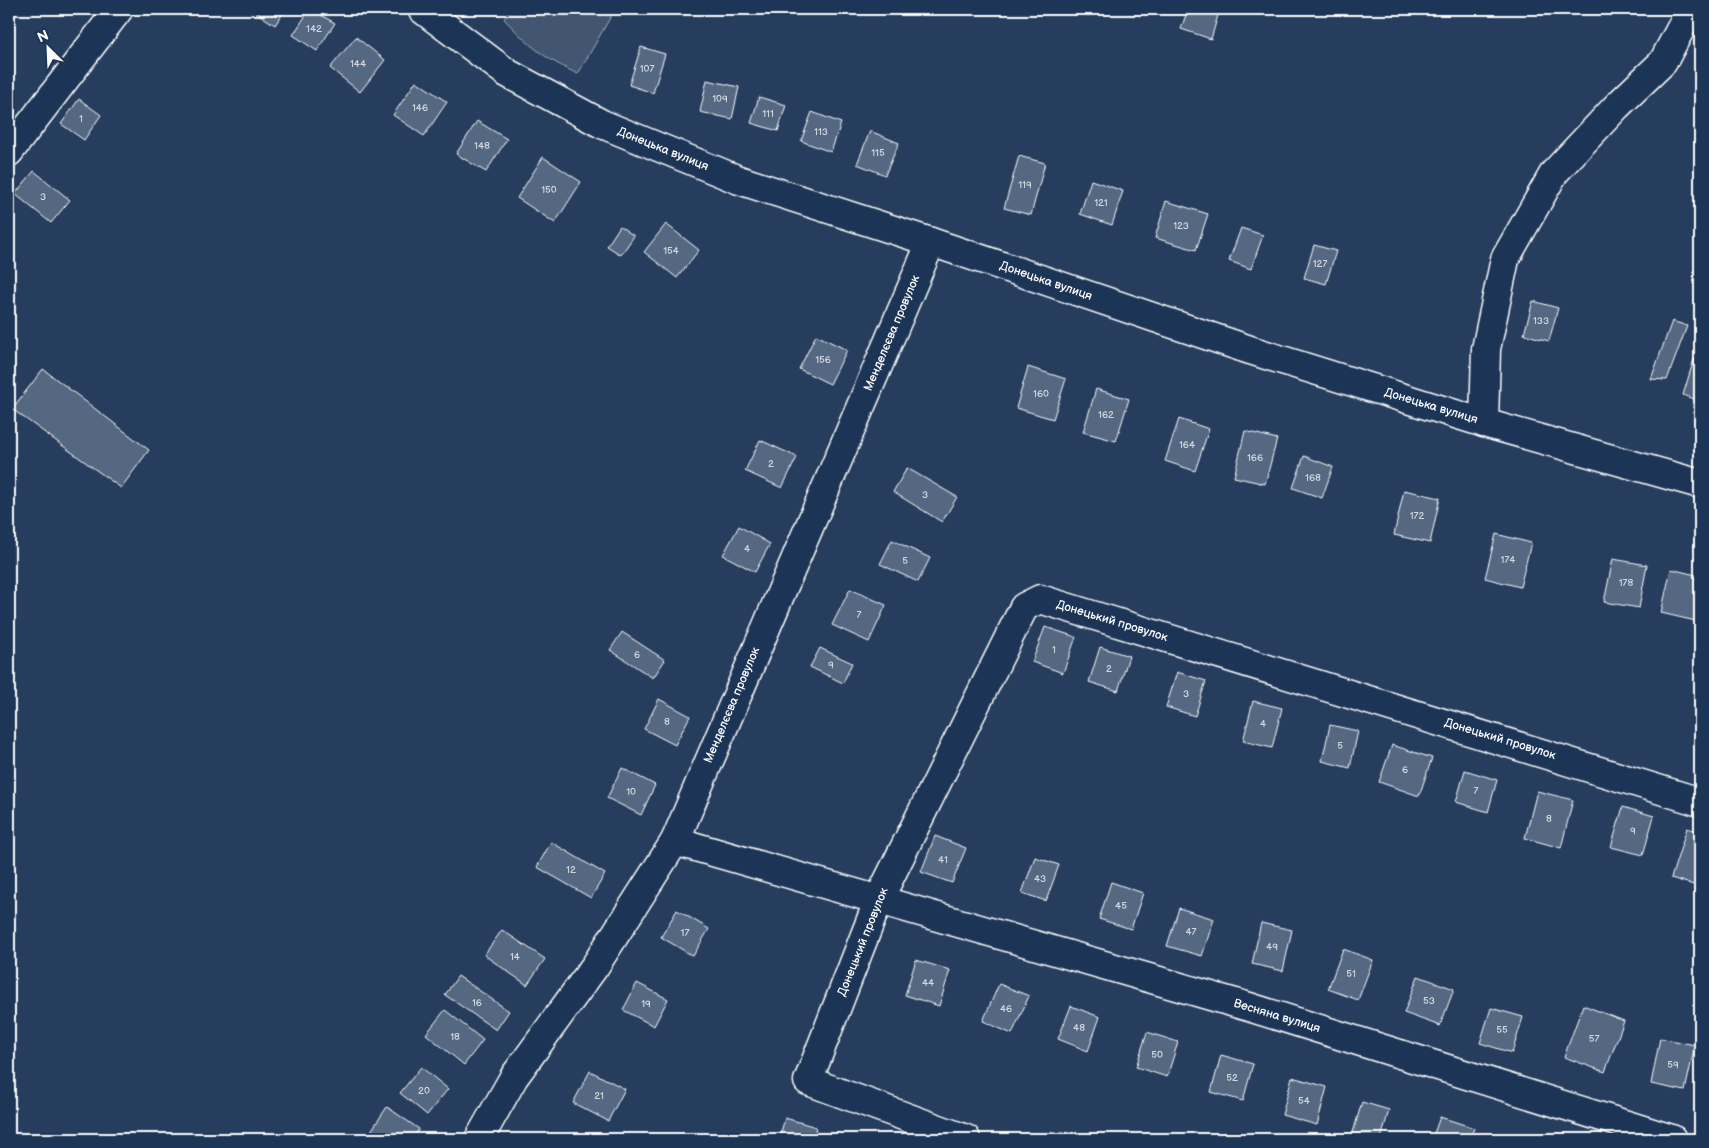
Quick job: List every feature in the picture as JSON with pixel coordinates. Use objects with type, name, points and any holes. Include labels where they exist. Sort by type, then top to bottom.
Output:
[{"type":"street","points":[[9,152],[119,9]]},
{"type":"street","name":"Донецька вулиця","points":[[422,9],[507,73],[602,124],[739,180],[931,242],[1250,350],[1484,423],[1700,484]]},
{"type":"street","points":[[1484,423],[1486,349],[1504,259],[1554,172],[1617,106],[1663,62],[1691,9]]},
{"type":"street","name":"Менделєєва провулок","points":[[479,1139],[514,1077],[595,966],[674,841],[931,242]]},
{"type":"street","name":"Донецький провулок","points":[[966,1139],[808,1081],[879,899],[1024,606],[1040,599],[1700,802]]},
{"type":"street","name":"Весняна вулиця","points":[[674,841],[1250,1007],[1672,1139]]},
{"type":"shaded area","points":[[510,9],[615,9],[578,74],[546,57],[522,37],[504,19]]},
{"type":"building","points":[[251,9],[286,9],[275,25]]},
{"type":"building","points":[[310,9],[335,23],[317,51],[293,35]]},
{"type":"building","points":[[1188,9],[1210,9],[1219,12],[1211,39],[1181,29]]},
{"type":"building","points":[[356,37],[385,60],[360,92],[330,68]]},
{"type":"building","points":[[641,47],[665,54],[653,93],[629,85]]},
{"type":"building","points":[[707,80],[739,87],[732,119],[700,112]]},
{"type":"building","points":[[416,81],[447,102],[424,136],[393,115]]},
{"type":"building","points":[[759,97],[786,105],[778,131],[751,123]]},
{"type":"building","points":[[79,99],[101,115],[84,140],[61,124]]},
{"type":"building","points":[[812,112],[841,123],[831,152],[801,141]]},
{"type":"building","points":[[477,121],[507,139],[486,172],[456,154]]},
{"type":"building","points":[[870,131],[899,143],[885,175],[857,164]]},
{"type":"building","points":[[1019,156],[1045,163],[1031,215],[1004,208]]},
{"type":"building","points":[[543,157],[581,182],[555,223],[517,198]]},
{"type":"building","points":[[34,171],[70,200],[51,223],[15,194]]},
{"type":"building","points":[[1091,180],[1123,191],[1112,225],[1080,214]]},
{"type":"building","points":[[1166,201],[1208,214],[1196,250],[1155,238]]},
{"type":"building","points":[[666,224],[699,250],[677,278],[644,252]]},
{"type":"building","points":[[620,226],[634,236],[621,255],[607,246]]},
{"type":"building","points":[[1241,228],[1263,235],[1251,269],[1229,261]]},
{"type":"building","points":[[1314,245],[1336,251],[1326,284],[1304,278]]},
{"type":"building","points":[[1533,301],[1558,308],[1549,341],[1524,334]]},
{"type":"building","points":[[1672,321],[1687,326],[1667,380],[1651,379]]},
{"type":"building","points":[[816,335],[847,350],[830,384],[799,369]]},
{"type":"building","points":[[1694,359],[1700,361],[1700,401],[1683,395]]},
{"type":"building","points":[[1028,367],[1066,379],[1053,419],[1016,408]]},
{"type":"building","points":[[43,369],[149,450],[121,488],[12,409]]},
{"type":"building","points":[[1096,389],[1129,399],[1116,441],[1083,432]]},
{"type":"building","points":[[1179,419],[1209,429],[1195,471],[1165,461]]},
{"type":"building","points":[[1245,431],[1277,439],[1265,484],[1234,477]]},
{"type":"building","points":[[760,440],[797,457],[782,488],[745,471]]},
{"type":"building","points":[[1304,456],[1333,467],[1322,498],[1293,488]]},
{"type":"building","points":[[907,468],[957,497],[942,522],[893,492]]},
{"type":"building","points":[[1404,490],[1440,498],[1430,543],[1394,535]]},
{"type":"building","points":[[739,526],[770,544],[755,572],[723,555]]},
{"type":"building","points":[[1496,534],[1531,543],[1520,587],[1485,578]]},
{"type":"building","points":[[892,540],[930,558],[918,582],[880,564]]},
{"type":"building","points":[[1613,559],[1647,565],[1639,608],[1604,602]]},
{"type":"building","points":[[1671,569],[1700,576],[1700,622],[1661,613]]},
{"type":"building","points":[[850,589],[886,605],[869,642],[832,625]]},
{"type":"building","points":[[1045,627],[1076,637],[1063,673],[1032,662]]},
{"type":"building","points":[[622,632],[665,660],[653,678],[610,650]]},
{"type":"building","points":[[1100,647],[1129,656],[1118,691],[1089,682]]},
{"type":"building","points":[[820,648],[852,663],[843,683],[810,667]]},
{"type":"building","points":[[1177,672],[1206,681],[1195,716],[1166,707]]},
{"type":"building","points":[[659,699],[690,716],[675,745],[644,729]]},
{"type":"building","points":[[1253,701],[1282,708],[1272,748],[1243,741]]},
{"type":"building","points":[[1330,725],[1358,731],[1350,768],[1322,761]]},
{"type":"building","points":[[1392,745],[1432,758],[1419,796],[1379,782]]},
{"type":"building","points":[[622,768],[655,785],[641,815],[607,798]]},
{"type":"building","points":[[1465,770],[1497,780],[1488,812],[1456,802]]},
{"type":"building","points":[[1537,791],[1573,800],[1561,848],[1525,838]]},
{"type":"building","points":[[1623,807],[1654,816],[1643,855],[1611,847]]},
{"type":"building","points":[[1687,828],[1700,832],[1700,887],[1671,878]]},
{"type":"building","points":[[935,836],[966,848],[952,883],[921,872]]},
{"type":"building","points":[[551,842],[605,874],[591,898],[537,867]]},
{"type":"building","points":[[1035,857],[1059,865],[1046,901],[1022,893]]},
{"type":"building","points":[[1111,882],[1143,893],[1131,929],[1099,919]]},
{"type":"building","points":[[1179,908],[1214,919],[1202,956],[1167,946]]},
{"type":"building","points":[[677,910],[709,929],[693,956],[661,937]]},
{"type":"building","points":[[1261,923],[1292,930],[1283,971],[1252,964]]},
{"type":"building","points":[[502,930],[545,959],[527,985],[484,955]]},
{"type":"building","points":[[1343,949],[1373,960],[1358,1000],[1328,989]]},
{"type":"building","points":[[916,960],[950,970],[939,1006],[905,995]]},
{"type":"building","points":[[458,976],[509,1011],[496,1030],[445,995]]},
{"type":"building","points":[[1418,976],[1454,989],[1440,1026],[1404,1013]]},
{"type":"building","points":[[637,983],[668,999],[654,1026],[623,1010]]},
{"type":"building","points":[[999,984],[1029,996],[1012,1034],[983,1021]]},
{"type":"building","points":[[1583,1005],[1624,1021],[1605,1072],[1564,1057]]},
{"type":"building","points":[[1071,1006],[1100,1017],[1088,1051],[1058,1039]]},
{"type":"building","points":[[1491,1008],[1523,1017],[1512,1053],[1480,1043]]},
{"type":"building","points":[[445,1010],[483,1040],[464,1065],[426,1034]]},
{"type":"building","points":[[1147,1032],[1178,1042],[1167,1077],[1136,1067]]},
{"type":"building","points":[[1660,1038],[1695,1045],[1685,1091],[1651,1084]]},
{"type":"building","points":[[1221,1055],[1253,1064],[1243,1101],[1211,1092]]},
{"type":"building","points":[[421,1067],[448,1089],[427,1115],[400,1093]]},
{"type":"building","points":[[590,1071],[625,1089],[608,1121],[573,1103]]},
{"type":"building","points":[[1292,1077],[1327,1087],[1317,1125],[1282,1115]]},
{"type":"building","points":[[1362,1102],[1389,1110],[1381,1139],[1351,1139]]},
{"type":"building","points":[[387,1107],[419,1129],[412,1139],[371,1139],[367,1137]]},
{"type":"building","points":[[1440,1117],[1474,1128],[1470,1139],[1432,1139]]},
{"type":"building","points":[[785,1118],[816,1127],[813,1139],[779,1139]]}]
